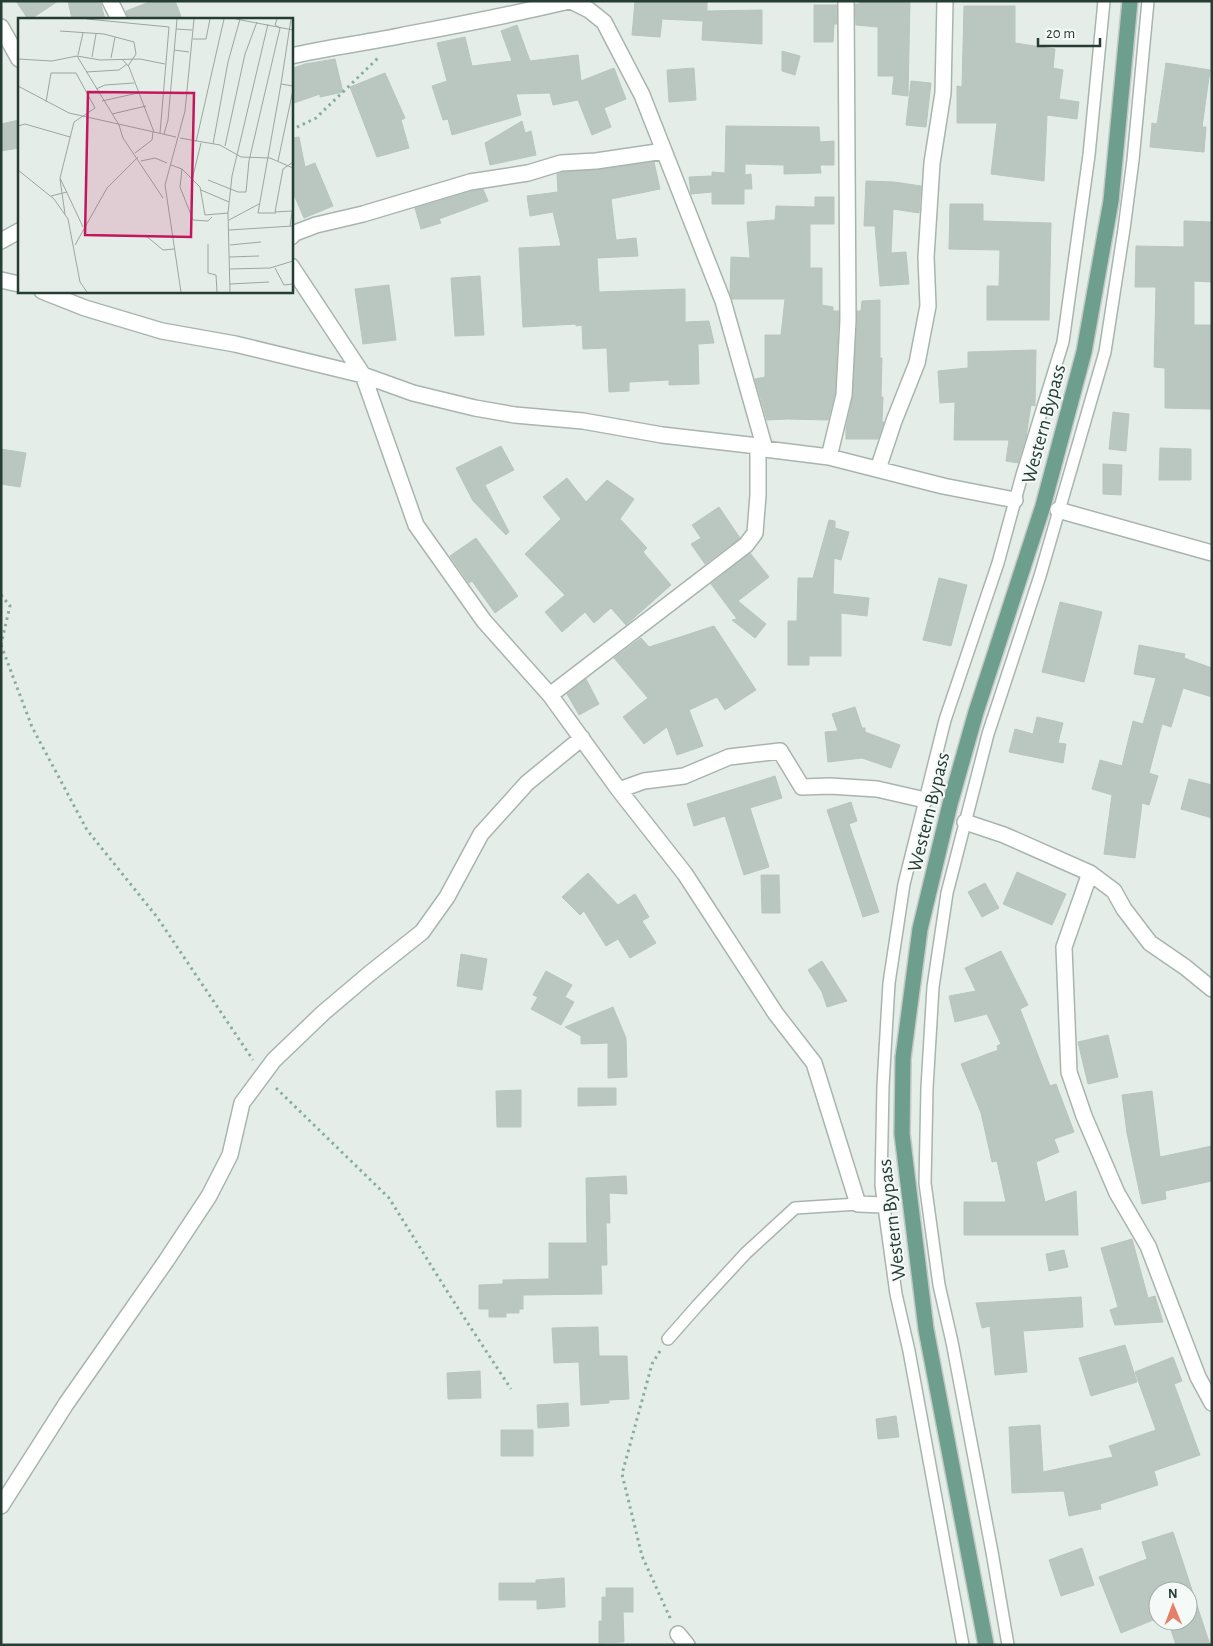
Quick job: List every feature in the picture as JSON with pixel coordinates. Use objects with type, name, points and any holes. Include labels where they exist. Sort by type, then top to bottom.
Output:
[{"type":"main road","name":"Western Bypass","points":[[986,1645],[926,1330],[902,1134],[903,1058],[920,929],[950,804],[976,712],[1043,506],[1084,352],[1111,201],[1130,1]]},
{"type":"street","points":[[110,1],[118,18]]},
{"type":"street","points":[[292,56],[325,48],[402,36],[511,15],[570,1],[589,10],[604,22],[642,95],[723,302],[762,448],[755,533],[746,545],[550,695]]},
{"type":"street","points":[[829,457],[844,395],[848,320],[846,1]]},
{"type":"street","points":[[878,469],[894,421],[917,363],[928,306],[927,238],[932,163],[943,93],[945,1]]},
{"type":"street","points":[[1,27],[18,57]]},
{"type":"street","points":[[292,236],[316,225],[363,214],[470,182],[528,173],[561,164],[664,151]]},
{"type":"street","points":[[1,241],[18,232]]},
{"type":"street","points":[[292,268],[363,375],[416,525],[484,621],[550,695],[618,790],[685,874],[776,1014],[814,1063],[858,1204],[884,1205]]},
{"type":"street","points":[[1,280],[18,284]]},
{"type":"street","points":[[45,292],[85,308],[162,332],[235,344],[363,375],[413,393],[474,408],[507,414],[583,421],[662,435],[829,457],[943,486],[1015,500]]},
{"type":"street","points":[[1058,510],[1212,553]]},
{"type":"street","points":[[1,1506],[66,1404],[209,1196],[230,1156],[242,1103],[263,1074],[274,1060],[324,1013],[422,932],[447,897],[481,834],[527,783],[582,738]]},
{"type":"street","points":[[618,790],[644,781],[684,776],[729,757],[780,750],[802,787],[830,786],[876,789],[925,800]]},
{"type":"street","points":[[965,822],[1004,835],[1090,873],[1114,891],[1124,909],[1150,943],[1185,967],[1212,989]]},
{"type":"street","points":[[1090,873],[1064,947],[1069,1072],[1084,1116],[1113,1185],[1148,1246],[1198,1377],[1212,1403]]},
{"type":"lane","points":[[963,1645],[909,1351],[896,1294],[881,1185],[883,1086],[889,982],[904,884],[945,720],[998,563],[1062,342],[1089,155],[1104,1]]},
{"type":"lane","points":[[1008,1645],[954,1352],[939,1285],[925,1183],[927,1088],[933,987],[947,893],[988,734],[1040,576],[1105,352],[1132,168],[1148,1]]},
{"type":"lane","points":[[668,1339],[746,1253],[795,1208],[858,1204]]},
{"type":"path","points":[[292,130],[316,118],[348,85],[402,36]]},
{"type":"path","points":[[1,595],[10,606],[1,644],[32,727],[87,830],[157,916],[263,1074],[389,1198],[511,1389]]},
{"type":"path","points":[[668,1339],[652,1364],[622,1474],[642,1556],[683,1639]]},
{"type":"building","points":[[16,1],[58,1],[32,18],[27,18]]},
{"type":"building","points":[[68,1],[100,1],[105,18],[72,18]]},
{"type":"building","points":[[152,1],[175,1],[182,18],[128,18],[126,11]]},
{"type":"building","points":[[635,1],[707,1],[707,11],[762,10],[762,44],[702,40],[703,21],[662,19],[660,37],[632,35]]},
{"type":"building","points":[[860,1],[910,1],[908,96],[892,94],[894,76],[878,76],[878,27],[856,25],[855,4],[859,4]]},
{"type":"building","points":[[814,5],[837,5],[837,24],[834,24],[833,42],[814,42]]},
{"type":"building","points":[[964,6],[1015,6],[1015,43],[1055,49],[1053,68],[1063,70],[1059,99],[1079,102],[1077,119],[1047,115],[1044,181],[991,174],[997,123],[957,123],[957,86],[962,87]]},
{"type":"building","points":[[517,25],[530,61],[578,55],[581,81],[614,68],[626,99],[604,108],[611,127],[592,135],[578,100],[553,105],[550,93],[516,94],[521,115],[452,135],[448,119],[443,120],[432,86],[447,81],[437,43],[465,37],[472,66],[512,61],[501,31]]},
{"type":"building","points":[[782,51],[800,56],[795,75],[782,71]]},
{"type":"building","points":[[335,59],[343,92],[320,97],[320,94],[292,104],[292,69],[305,64]]},
{"type":"building","points":[[1166,63],[1210,70],[1202,127],[1206,127],[1204,152],[1150,147],[1152,123],[1157,124]]},
{"type":"building","points":[[694,68],[696,100],[669,102],[667,70]]},
{"type":"building","points":[[385,73],[405,118],[401,120],[409,148],[377,157],[350,87]]},
{"type":"building","points":[[911,81],[931,83],[926,127],[906,125]]},
{"type":"building","points":[[18,120],[18,148],[1,151],[1,124]]},
{"type":"building","points":[[522,121],[525,133],[531,131],[536,155],[490,165],[485,143]]},
{"type":"building","points":[[726,126],[819,127],[820,142],[834,141],[834,165],[820,165],[821,173],[784,174],[784,165],[745,164],[745,175],[751,174],[752,189],[744,189],[744,204],[712,204],[712,192],[691,194],[689,177],[712,176],[712,172],[725,173]]},
{"type":"building","points":[[299,137],[305,167],[315,163],[333,206],[304,218],[292,190],[292,138]]},
{"type":"building","points":[[654,162],[660,189],[611,199],[616,240],[636,238],[638,256],[597,258],[599,292],[685,289],[685,322],[709,321],[714,343],[698,344],[699,384],[669,385],[669,380],[629,382],[629,391],[609,392],[607,348],[583,349],[582,325],[523,327],[519,248],[561,246],[553,212],[530,216],[527,196],[558,192],[557,174],[563,172],[597,170]]},
{"type":"building","points":[[866,181],[894,182],[921,186],[919,213],[893,209],[891,253],[906,252],[909,284],[880,286],[875,226],[864,226]]},
{"type":"building","points":[[483,189],[488,201],[439,219],[441,223],[421,229],[415,208]]},
{"type":"building","points":[[815,197],[834,197],[834,224],[810,224],[810,268],[822,268],[822,305],[833,307],[833,311],[839,311],[835,394],[828,420],[767,420],[755,379],[765,377],[765,335],[781,335],[785,299],[732,299],[730,293],[731,257],[750,258],[747,222],[775,220],[776,206],[815,207]]},
{"type":"building","points":[[950,204],[983,204],[983,221],[1051,223],[1049,320],[987,320],[987,286],[999,286],[1000,250],[949,249]]},
{"type":"building","points":[[1184,221],[1212,222],[1212,282],[1194,281],[1194,325],[1212,325],[1212,409],[1165,408],[1165,368],[1154,367],[1156,287],[1135,287],[1136,246],[1184,247]]},
{"type":"building","points":[[480,276],[484,335],[455,336],[451,278]]},
{"type":"building","points":[[389,285],[396,340],[363,344],[355,289]]},
{"type":"building","points":[[880,300],[881,397],[883,397],[882,422],[884,422],[878,439],[846,439],[846,428],[853,396],[857,311],[861,311],[862,301]]},
{"type":"building","points":[[1036,350],[1035,406],[1031,405],[1026,437],[1018,463],[1006,461],[1009,440],[954,440],[955,402],[940,403],[938,371],[968,368],[968,352]]},
{"type":"building","points":[[1113,412],[1129,414],[1126,451],[1109,449]]},
{"type":"building","points":[[501,446],[514,470],[485,485],[509,532],[506,535],[473,501],[456,468]]},
{"type":"building","points":[[1160,448],[1191,449],[1191,480],[1159,480]]},
{"type":"building","points":[[1,449],[26,453],[20,487],[1,484]]},
{"type":"building","points":[[1103,464],[1122,465],[1121,495],[1103,494]]},
{"type":"building","points":[[567,478],[586,502],[607,480],[634,499],[620,519],[647,548],[643,552],[671,585],[626,625],[611,608],[594,623],[585,612],[562,632],[545,612],[565,595],[525,554],[561,519],[543,497]]},
{"type":"building","points":[[719,507],[740,538],[705,564],[691,544],[701,538],[692,525]]},
{"type":"building","points":[[829,520],[835,521],[835,528],[849,532],[841,560],[834,558],[833,594],[869,598],[867,616],[841,613],[841,656],[809,656],[809,665],[788,665],[788,621],[797,621],[798,578],[813,578]]},
{"type":"building","points":[[476,538],[518,596],[495,613],[472,581],[469,583],[450,556]]},
{"type":"building","points":[[750,553],[769,577],[738,601],[766,624],[755,638],[732,620],[737,619],[711,584]]},
{"type":"building","points":[[939,578],[967,585],[951,646],[923,640]]},
{"type":"building","points":[[1060,602],[1102,612],[1084,682],[1042,672]]},
{"type":"building","points":[[714,626],[756,690],[725,710],[717,697],[689,710],[703,746],[677,755],[667,727],[644,744],[623,717],[648,698],[614,658],[641,638],[649,647]]},
{"type":"building","points":[[1139,645],[1185,654],[1184,658],[1212,668],[1212,697],[1183,688],[1171,727],[1162,724],[1149,773],[1158,776],[1149,805],[1142,803],[1135,858],[1104,854],[1112,795],[1092,789],[1100,760],[1122,766],[1133,721],[1143,724],[1156,678],[1134,674]]},
{"type":"building","points":[[586,679],[599,704],[579,715],[567,694]]},
{"type":"building","points":[[855,707],[865,732],[900,745],[891,768],[862,758],[828,762],[825,732],[838,731],[832,714]]},
{"type":"building","points":[[1037,717],[1063,723],[1058,743],[1066,744],[1063,763],[1009,752],[1015,729],[1033,734]]},
{"type":"building","points":[[775,776],[782,798],[750,808],[769,867],[744,875],[725,816],[694,826],[687,804]]},
{"type":"building","points":[[1189,779],[1212,785],[1212,818],[1181,809]]},
{"type":"building","points":[[851,802],[857,821],[849,824],[879,912],[863,917],[827,810]]},
{"type":"building","points":[[1017,872],[1066,894],[1052,925],[1003,904]]},
{"type":"building","points":[[588,873],[618,905],[635,894],[649,917],[642,921],[656,943],[630,958],[618,939],[606,946],[584,911],[580,915],[562,897]]},
{"type":"building","points":[[761,875],[779,875],[780,913],[762,913]]},
{"type":"building","points":[[985,883],[999,908],[982,917],[968,892]]},
{"type":"building","points":[[1001,951],[1028,1005],[1020,1009],[1050,1086],[1056,1084],[1074,1132],[1054,1139],[1059,1152],[1036,1162],[1045,1202],[1076,1191],[1078,1235],[964,1235],[964,1202],[1006,1202],[997,1161],[992,1162],[981,1113],[961,1064],[998,1050],[997,1046],[1001,1044],[987,1014],[955,1022],[949,996],[976,991],[965,968]]},
{"type":"building","points":[[461,954],[487,959],[482,990],[457,986]]},
{"type":"building","points":[[822,961],[847,1001],[827,1007],[822,992],[808,970]]},
{"type":"building","points":[[546,971],[572,985],[565,997],[574,1002],[561,1025],[531,1009],[538,997],[533,995]]},
{"type":"building","points":[[613,1007],[626,1038],[627,1077],[608,1078],[608,1043],[581,1044],[581,1036],[565,1027]]},
{"type":"building","points":[[1108,1035],[1118,1077],[1088,1084],[1078,1042]]},
{"type":"building","points":[[578,1088],[616,1088],[616,1105],[578,1106]]},
{"type":"building","points":[[521,1090],[521,1127],[497,1127],[496,1091]]},
{"type":"building","points":[[1152,1091],[1160,1157],[1212,1146],[1212,1181],[1165,1191],[1166,1199],[1142,1204],[1127,1133],[1122,1095]]},
{"type":"building","points":[[626,1176],[627,1194],[609,1193],[610,1223],[606,1223],[607,1265],[601,1265],[602,1294],[523,1295],[523,1309],[519,1309],[519,1313],[506,1313],[506,1317],[489,1317],[489,1309],[479,1309],[479,1285],[503,1284],[503,1280],[549,1279],[549,1243],[587,1243],[586,1178]]},
{"type":"building","points":[[1132,1239],[1148,1298],[1155,1296],[1163,1322],[1115,1325],[1110,1310],[1118,1307],[1101,1248]]},
{"type":"building","points":[[1064,1250],[1068,1267],[1049,1271],[1046,1254]]},
{"type":"building","points":[[1081,1297],[1083,1327],[1023,1331],[1027,1372],[995,1375],[990,1326],[982,1328],[976,1303]]},
{"type":"building","points":[[598,1327],[599,1356],[627,1356],[629,1399],[581,1405],[579,1362],[554,1363],[552,1328]]},
{"type":"building","points":[[1125,1345],[1137,1382],[1091,1396],[1079,1358]]},
{"type":"building","points":[[1173,1357],[1182,1381],[1174,1384],[1200,1455],[1154,1471],[1158,1485],[1100,1504],[1101,1509],[1069,1516],[1064,1491],[1012,1493],[1009,1427],[1040,1425],[1043,1472],[1113,1457],[1109,1446],[1156,1430],[1135,1372]]},
{"type":"building","points":[[480,1371],[481,1398],[448,1399],[447,1373]]},
{"type":"building","points":[[568,1403],[569,1426],[538,1428],[537,1405]]},
{"type":"building","points":[[896,1416],[899,1437],[878,1439],[876,1419]]},
{"type":"building","points":[[501,1430],[533,1430],[533,1456],[501,1456]]},
{"type":"building","points":[[1173,1532],[1189,1581],[1148,1581],[1148,1622],[1121,1633],[1099,1577],[1147,1559],[1142,1542]]},
{"type":"building","points":[[1082,1548],[1094,1585],[1061,1596],[1049,1560]]},
{"type":"building","points":[[564,1578],[565,1607],[537,1609],[537,1600],[499,1600],[499,1583],[536,1583],[536,1580]]},
{"type":"building","points":[[606,1588],[633,1588],[633,1612],[623,1612],[624,1642],[599,1643],[599,1621],[602,1621],[602,1597],[606,1597]]},
{"type":"building","points":[[1198,1608],[1210,1645],[1176,1645],[1171,1631],[1198,1631]]}]
